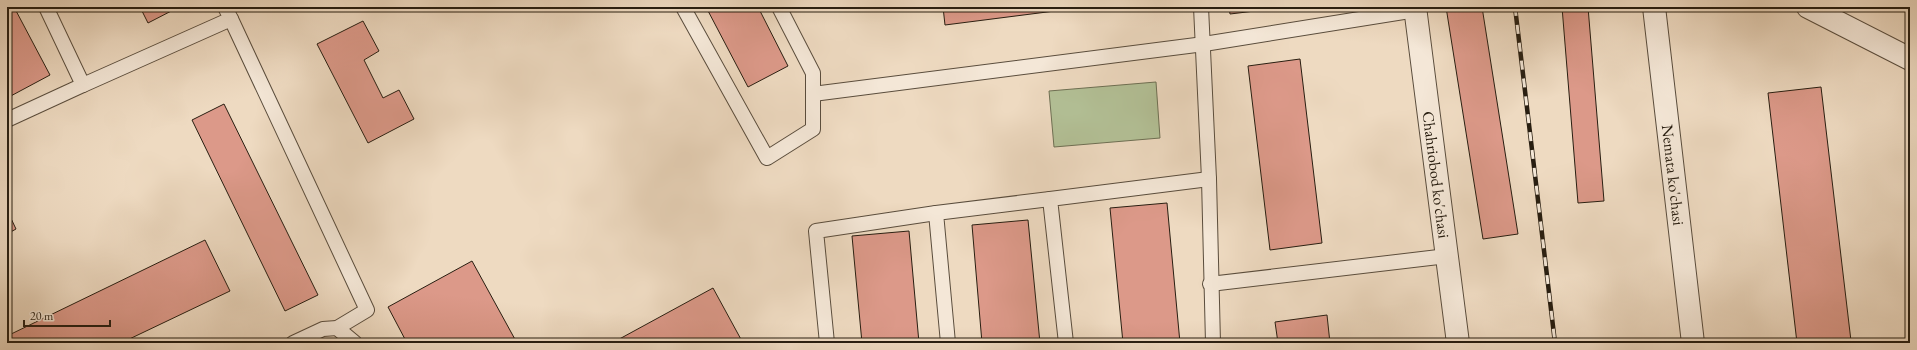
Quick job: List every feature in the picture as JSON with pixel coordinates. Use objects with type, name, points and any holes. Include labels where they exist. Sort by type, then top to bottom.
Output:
[{"type":"street","name":"Nemata ko'chasi","points":[[1654,7],[1693,343]]},
{"type":"street","points":[[1808,7],[1910,64]]},
{"type":"street","name":"Chahriobod ko'chasi","points":[[1415,8],[1458,343]]},
{"type":"lane","points":[[46,7],[83,85]]},
{"type":"lane","points":[[683,7],[768,158],[813,129],[813,73],[779,7]]},
{"type":"lane","points":[[1201,7],[1204,44],[1209,179],[1210,284],[1213,343]]},
{"type":"lane","points":[[813,94],[1204,44],[1415,8]]},
{"type":"lane","points":[[7,120],[83,85],[228,13],[367,310],[337,328],[322,329],[293,343]]},
{"type":"lane","points":[[828,343],[816,231],[936,213],[1209,179]]},
{"type":"lane","points":[[1050,198],[1066,343]]},
{"type":"lane","points":[[936,213],[948,343]]},
{"type":"lane","points":[[1210,284],[1447,256]]},
{"type":"lane","points":[[337,328],[355,343]]},
{"type":"green space","points":[[1156,82],[1160,138],[1054,147],[1049,91]]},
{"type":"building","points":[[7,7],[14,7],[50,75],[7,98]]},
{"type":"building","points":[[140,7],[179,7],[148,23]]},
{"type":"building","points":[[706,7],[758,7],[788,66],[748,87]]},
{"type":"building","points":[[943,7],[1086,7],[945,25]]},
{"type":"building","points":[[1229,7],[1288,7],[1230,14]]},
{"type":"building","points":[[1446,7],[1482,7],[1518,234],[1483,239]]},
{"type":"building","points":[[1562,7],[1588,7],[1604,201],[1578,203]]},
{"type":"building","points":[[363,21],[379,51],[364,60],[383,98],[399,90],[414,119],[368,143],[317,44]]},
{"type":"building","points":[[1300,59],[1322,243],[1270,250],[1248,66]]},
{"type":"building","points":[[1821,87],[1851,341],[1834,343],[1797,343],[1768,93]]},
{"type":"building","points":[[224,104],[318,295],[285,311],[192,120]]},
{"type":"building","points":[[1167,203],[1180,343],[1123,343],[1110,208]]},
{"type":"building","points":[[7,210],[16,229],[7,234]]},
{"type":"building","points":[[1028,220],[1040,343],[982,343],[972,225]]},
{"type":"building","points":[[909,231],[919,343],[862,343],[852,236]]},
{"type":"building","points":[[205,240],[230,291],[121,343],[7,343],[7,336]]},
{"type":"building","points":[[472,261],[517,343],[407,343],[388,307]]},
{"type":"building","points":[[713,288],[743,343],[612,343]]},
{"type":"building","points":[[1327,315],[1330,343],[1278,343],[1275,322]]},
{"type":"railway","points":[[1515,7],[1555,343]]}]
